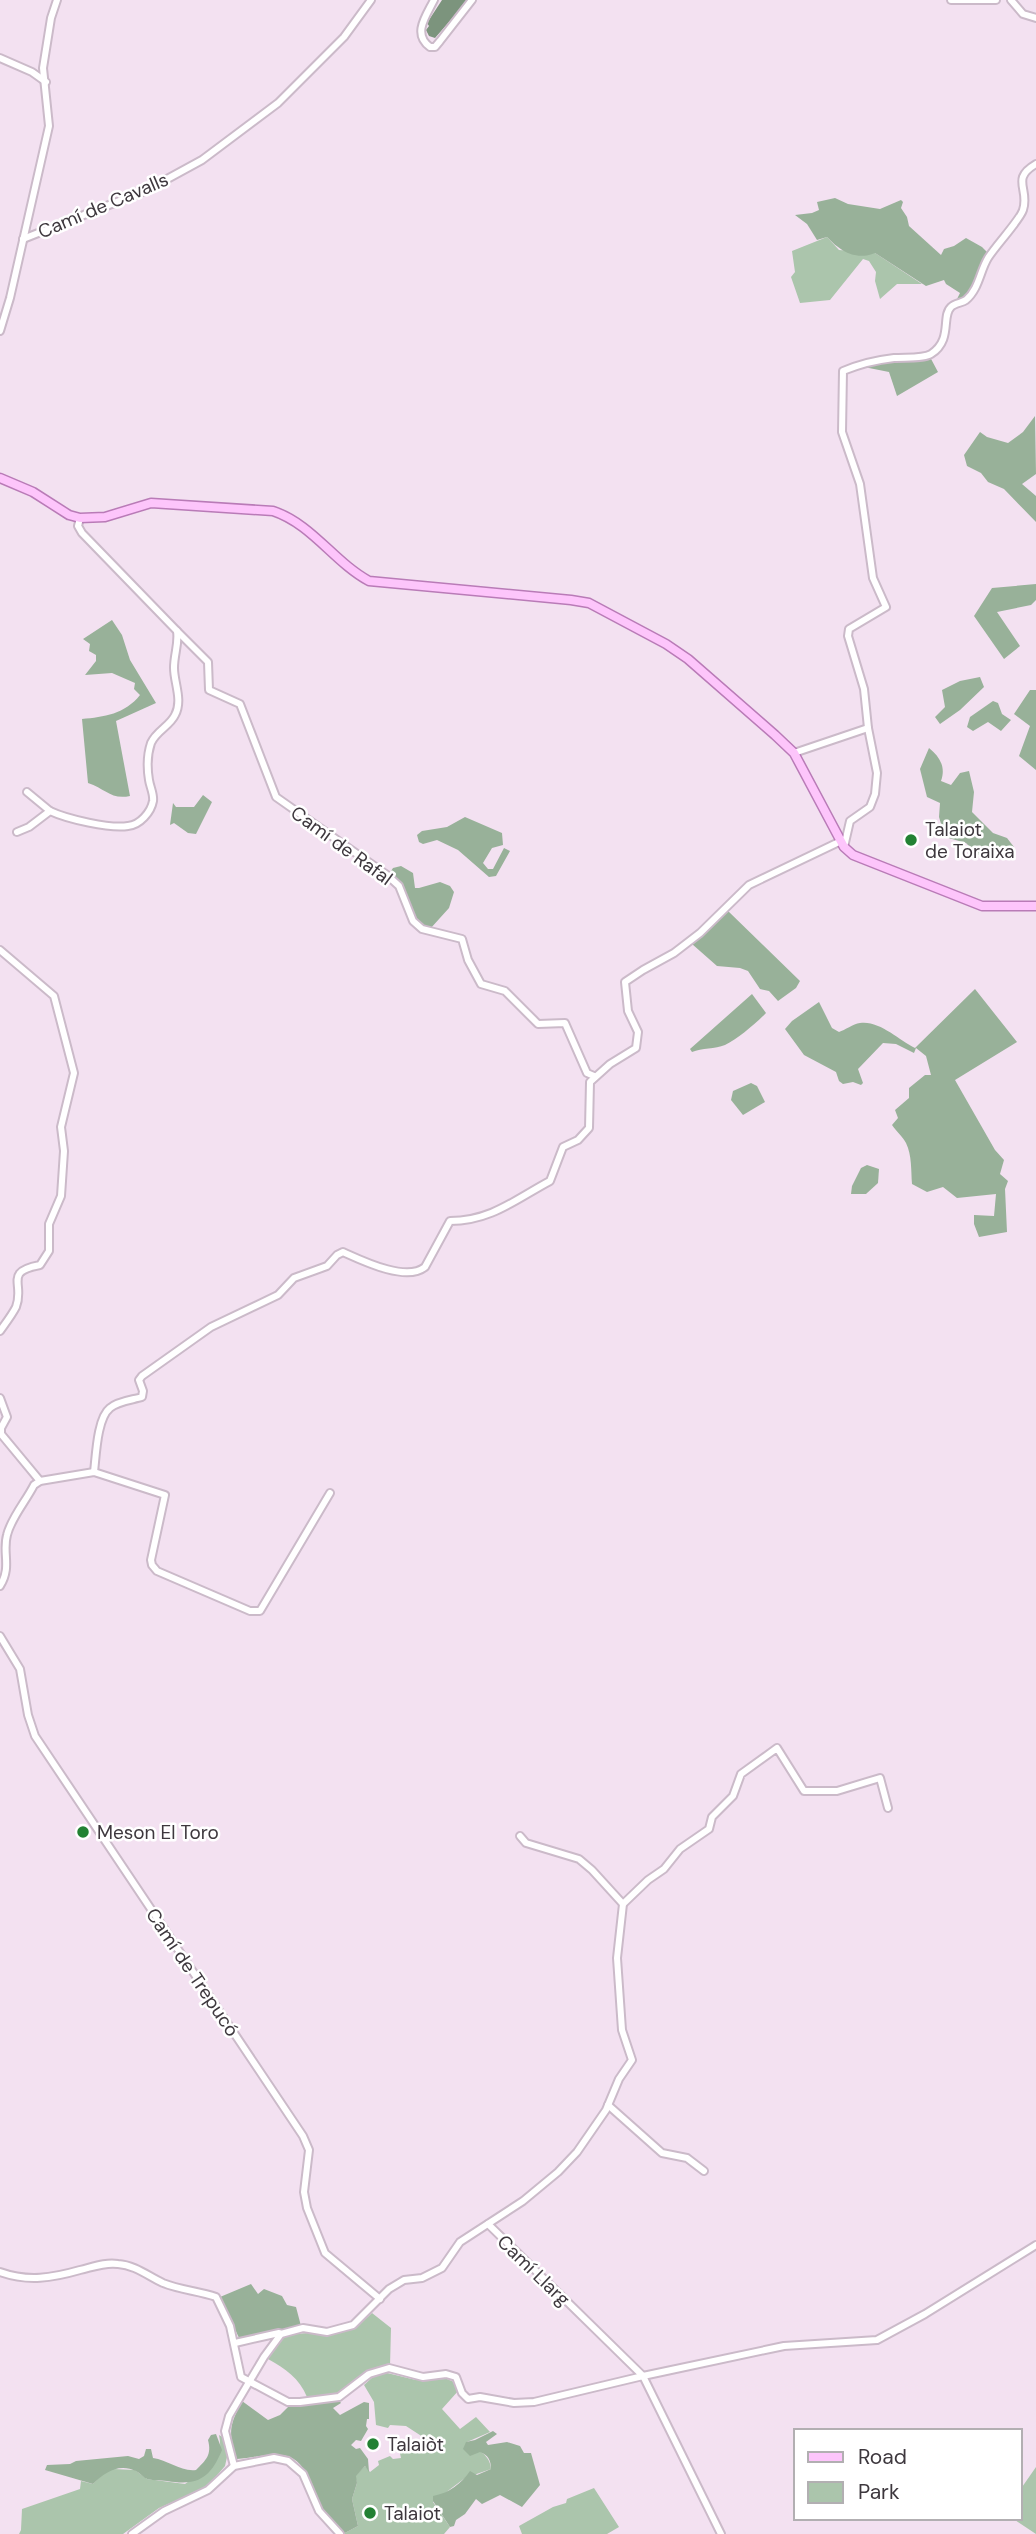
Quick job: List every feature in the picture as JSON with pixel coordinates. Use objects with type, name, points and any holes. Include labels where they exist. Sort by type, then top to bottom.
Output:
[{"type":"main road","points":[[0,478],[33,492],[69,515],[80,518],[105,517],[151,503],[273,511],[291,517],[356,574],[369,581],[589,603],[667,644],[688,659],[794,753],[842,844],[862,861],[982,906],[1036,906]]},
{"type":"street","points":[[0,331],[49,126],[43,68],[51,18],[57,0]]},
{"type":"street","name":"Camí de Cavalls","points":[[23,239],[147,190],[202,160],[278,103],[344,37],[371,0]]},
{"type":"street","points":[[434,0],[420,29],[422,39],[430,47],[440,41],[472,0]]},
{"type":"street","points":[[951,0],[996,0]]},
{"type":"street","points":[[1015,2],[1023,14],[1036,18]]},
{"type":"street","points":[[0,58],[32,72],[46,82]]},
{"type":"street","points":[[94,1472],[100,1425],[107,1410],[142,1397],[139,1380],[142,1376],[211,1327],[278,1295],[294,1278],[327,1266],[343,1252],[375,1266],[412,1273],[420,1271],[450,1222],[485,1217],[551,1181],[563,1147],[578,1140],[589,1128],[590,1082],[594,1076],[636,1048],[638,1032],[628,1011],[625,982],[674,954],[700,933],[749,885],[842,844],[850,821],[870,807],[875,794],[877,773],[864,689],[848,636],[849,629],[855,624],[886,607],[873,578],[860,484],[842,432],[843,370],[877,361],[930,355],[943,342],[948,311],[965,300],[975,288],[987,259],[1023,214],[1026,200],[1021,183],[1023,174],[1036,164]]},
{"type":"street","points":[[27,792],[50,811],[64,817],[128,827],[138,823],[145,816],[154,798],[147,761],[150,747],[153,738],[175,715],[178,701],[174,668],[177,631],[82,533],[78,526],[80,518]]},
{"type":"street","name":"Camí de Rafal","points":[[177,631],[208,662],[209,690],[240,704],[276,797],[387,875],[399,886],[413,921],[422,929],[462,939],[468,960],[481,984],[505,991],[538,1024],[565,1023],[587,1073],[594,1076]]},
{"type":"street","points":[[794,753],[868,728]]},
{"type":"street","points":[[17,832],[29,827],[50,811]]},
{"type":"street","points":[[0,950],[54,996],[74,1073],[61,1127],[65,1151],[61,1196],[49,1224],[49,1251],[40,1265],[19,1272],[16,1307],[0,1331]]},
{"type":"street","points":[[0,1398],[7,1417],[1,1434],[40,1481]]},
{"type":"street","points":[[0,1586],[7,1565],[6,1536],[34,1485],[40,1481],[94,1472],[164,1495],[151,1560],[157,1571],[255,1612],[264,1608],[330,1493]]},
{"type":"street","name":"Camí de Trepucó","points":[[0,1636],[20,1669],[35,1736],[303,2136],[309,2150],[304,2192],[307,2208],[325,2253],[380,2299]]},
{"type":"street","points":[[488,2224],[523,2201],[558,2172],[577,2151],[608,2105],[619,2079],[632,2060],[622,2029],[617,1958],[623,1904],[664,1869],[680,1849],[709,1829],[712,1817],[733,1796],[741,1774],[777,1748],[804,1791],[837,1791],[880,1778],[888,1808]]},
{"type":"street","points":[[520,1836],[526,1843],[579,1859],[623,1904]]},
{"type":"street","points":[[608,2105],[662,2153],[687,2158],[704,2171]]},
{"type":"street","name":"Camí Llarg","points":[[235,2343],[303,2329],[327,2332],[353,2325],[389,2289],[404,2280],[422,2278],[442,2268],[460,2242],[488,2224],[643,2376],[721,2534]]},
{"type":"street","points":[[0,2272],[15,2277],[52,2278],[101,2264],[117,2263],[134,2267],[166,2284],[216,2297],[235,2343],[241,2377],[288,2402],[339,2397],[369,2374],[388,2368],[423,2377],[451,2375],[456,2377],[462,2393],[468,2399],[480,2397],[514,2403],[534,2402],[784,2346],[877,2340],[925,2314],[1036,2245]]},
{"type":"street","points":[[234,2466],[225,2431],[229,2416],[281,2334]]},
{"type":"street","points":[[132,2534],[164,2511],[208,2490],[234,2466],[274,2458],[288,2461],[303,2474],[319,2511],[340,2534]]},
{"type":"green space","points":[[827,237],[839,250],[875,253],[922,284],[897,284],[880,299],[875,281],[876,272],[869,261],[863,259],[830,300],[800,303],[791,277],[795,272],[792,251]]},
{"type":"green space","points":[[372,2313],[391,2328],[390,2366],[363,2374],[335,2396],[307,2397],[291,2375],[268,2359],[283,2337],[338,2332],[359,2323]]},
{"type":"green space","points":[[387,2373],[416,2380],[447,2379],[454,2382],[459,2390],[442,2409],[460,2429],[476,2417],[490,2432],[467,2442],[486,2456],[491,2469],[465,2478],[433,2502],[450,2527],[444,2534],[343,2534],[358,2526],[352,2499],[357,2483],[355,2476],[365,2466],[370,2472],[379,2465],[378,2461],[390,2456],[393,2459],[401,2458],[394,2442],[421,2450],[427,2445],[426,2439],[406,2426],[390,2425],[388,2428],[376,2425],[374,2402],[364,2385],[375,2375]]},
{"type":"green space","points":[[219,2435],[224,2438],[227,2457],[225,2466],[207,2487],[159,2508],[123,2534],[19,2534],[22,2509],[80,2489],[81,2481],[93,2484],[104,2472],[113,2469],[135,2470],[147,2479],[185,2484],[217,2460]]},
{"type":"green space","points":[[1036,2467],[1036,2534],[1015,2520],[1022,2520],[1022,2487]]},
{"type":"green space","points":[[594,2488],[619,2527],[607,2534],[522,2534],[519,2526],[553,2507],[566,2503],[567,2499]]},
{"type":"shaded area","points":[[442,0],[468,0],[435,38],[429,36],[427,23]]},
{"type":"shaded area","points":[[835,198],[848,204],[880,209],[901,200],[901,208],[909,226],[941,255],[944,249],[966,238],[982,247],[988,253],[969,293],[958,302],[960,293],[944,280],[926,286],[875,253],[855,255],[837,247],[827,237],[817,240],[807,224],[795,215],[812,213],[819,210],[817,202]]},
{"type":"shaded area","points":[[930,357],[938,372],[897,396],[889,372],[859,366]]},
{"type":"shaded area","points":[[1035,416],[1036,474],[1022,484],[1036,496],[1036,522],[1004,489],[988,482],[981,473],[967,466],[964,455],[980,432],[1008,443],[1023,432]]},
{"type":"shaded area","points":[[1036,584],[1036,600],[1031,605],[997,612],[1020,646],[1004,659],[974,616],[992,588]]},
{"type":"shaded area","points":[[112,620],[122,635],[130,660],[156,703],[116,721],[130,796],[123,797],[88,783],[82,719],[106,716],[121,710],[140,695],[134,689],[135,683],[112,673],[85,675],[96,661],[96,655],[89,651],[90,644],[83,639]]},
{"type":"shaded area","points":[[980,677],[984,687],[960,710],[940,724],[935,717],[945,707],[942,690],[960,681]]},
{"type":"shaded area","points":[[1030,690],[1036,690],[1036,770],[1019,756],[1030,726],[1014,714]]},
{"type":"shaded area","points":[[993,701],[998,703],[1002,714],[1011,720],[1001,731],[988,722],[973,731],[967,727],[970,717]]},
{"type":"shaded area","points":[[929,748],[941,763],[941,781],[951,785],[960,773],[969,771],[974,792],[972,812],[993,833],[1007,838],[1014,847],[978,855],[966,843],[945,837],[939,817],[940,803],[927,797],[920,769]]},
{"type":"shaded area","points":[[203,795],[212,802],[196,834],[188,833],[174,823],[170,825],[173,803],[176,807],[194,807]]},
{"type":"shaded area","points":[[465,817],[502,833],[503,845],[492,848],[483,863],[488,869],[493,869],[504,848],[510,851],[496,876],[489,877],[458,850],[437,840],[423,844],[419,842],[417,835],[422,831],[447,827]]},
{"type":"shaded area","points":[[401,866],[413,873],[415,888],[440,882],[450,886],[454,892],[449,908],[430,929],[414,920],[401,885],[389,874],[393,868]]},
{"type":"shaded area","points":[[727,910],[800,981],[796,988],[778,1001],[769,991],[760,989],[748,971],[717,966],[692,944]]},
{"type":"shaded area","points":[[975,989],[1017,1042],[955,1080],[995,1150],[1004,1160],[1000,1174],[1008,1181],[1005,1189],[1007,1232],[979,1237],[974,1215],[994,1216],[996,1194],[957,1198],[943,1187],[927,1192],[912,1184],[908,1148],[892,1125],[898,1118],[895,1110],[909,1098],[909,1088],[925,1075],[931,1075],[926,1056],[916,1048],[914,1053],[896,1044],[883,1043],[858,1069],[863,1083],[843,1084],[836,1072],[804,1055],[785,1029],[819,1002],[832,1028],[839,1032],[857,1024],[867,1023],[882,1027],[915,1048]]},
{"type":"shaded area","points":[[752,994],[766,1013],[762,1017],[725,1045],[692,1052],[690,1049]]},
{"type":"shaded area","points":[[751,1083],[757,1086],[765,1102],[743,1115],[731,1100],[733,1091]]},
{"type":"shaded area","points":[[867,1165],[879,1169],[878,1183],[866,1194],[851,1194],[861,1168]]},
{"type":"shaded area","points":[[251,2284],[258,2294],[264,2289],[282,2296],[287,2305],[296,2307],[301,2326],[240,2340],[220,2297]]},
{"type":"shaded area","points":[[338,2399],[341,2403],[333,2408],[340,2415],[364,2402],[369,2403],[366,2426],[368,2429],[361,2441],[356,2440],[351,2445],[356,2449],[360,2448],[368,2459],[369,2472],[365,2466],[356,2476],[357,2483],[352,2499],[358,2526],[343,2534],[324,2512],[307,2475],[297,2461],[280,2455],[237,2459],[231,2436],[232,2423],[242,2401],[268,2420],[280,2415],[289,2406]]},
{"type":"shaded area","points":[[493,2431],[497,2434],[486,2442],[488,2445],[507,2442],[520,2446],[524,2453],[531,2453],[540,2485],[522,2507],[500,2495],[482,2504],[476,2499],[465,2514],[456,2520],[454,2526],[450,2527],[433,2501],[433,2496],[454,2487],[470,2471],[477,2475],[491,2469],[490,2460],[485,2455],[480,2452],[470,2456],[463,2449],[466,2442]]},
{"type":"shaded area","points":[[216,2434],[222,2450],[213,2468],[194,2481],[150,2480],[136,2471],[118,2468],[93,2484],[45,2470],[47,2465],[70,2464],[76,2461],[128,2456],[139,2459],[144,2456],[146,2449],[151,2449],[153,2458],[196,2470],[207,2457],[208,2440],[211,2435]]},
{"type":"place","name":"Talaiot de Toraixa","points":[[911,840]]},
{"type":"place","name":"Meson El Toro","points":[[83,1832]]},
{"type":"place","name":"Talaiòt","points":[[373,2444]]},
{"type":"place","name":"Talaiot","points":[[370,2513]]}]
